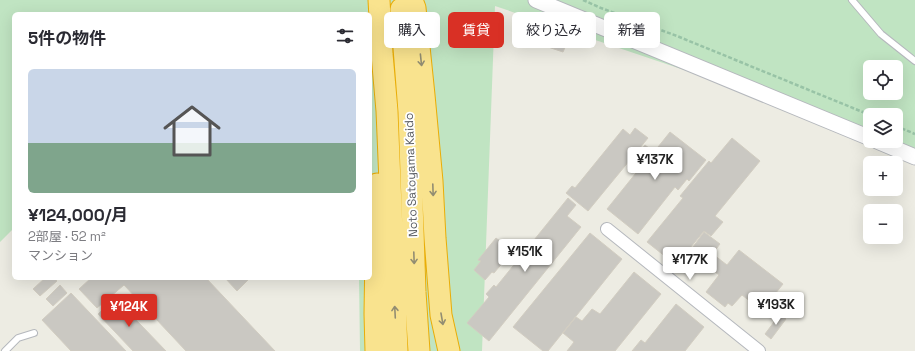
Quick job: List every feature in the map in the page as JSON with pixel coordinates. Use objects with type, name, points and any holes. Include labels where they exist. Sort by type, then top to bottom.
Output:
[{"type":"highway","points":[[376,351],[375,314],[377,185],[376,103],[373,39],[378,0]]},
{"type":"highway","name":"Noto Satoyama Kaido","points":[[378,0],[387,111],[397,351]]},
{"type":"highway","points":[[407,4],[425,103],[442,315],[449,351]]},
{"type":"highway","name":"Noto Satoyama Kaido","points":[[407,4],[415,292],[419,351]]},
{"type":"street","points":[[536,0],[863,135]]},
{"type":"street","points":[[894,148],[915,157]]},
{"type":"street","points":[[607,229],[759,351]]},
{"type":"lane","points":[[852,0],[881,34],[915,61]]},
{"type":"lane","points":[[5,351],[18,338],[34,333]]},
{"type":"path","points":[[584,0],[601,8],[677,36],[863,112]]},
{"type":"path","points":[[903,129],[915,134]]},
{"type":"green space","points":[[0,0],[915,0],[915,148],[903,144],[903,108],[863,108],[863,131],[619,48],[660,48],[660,12],[604,12],[604,43],[596,40],[596,12],[513,12],[495,6],[495,12],[448,12],[448,48],[493,48],[482,351],[360,351],[359,280],[372,280],[372,12],[12,12],[12,230],[0,242]]},
{"type":"building","points":[[551,48],[565,48],[563,52]]},
{"type":"building","points":[[635,128],[648,138],[588,211],[566,193],[572,186],[575,188],[623,129],[630,135]]},
{"type":"building","points":[[670,132],[706,160],[689,181],[687,179],[678,190],[675,187],[638,234],[607,209],[644,163],[636,156],[645,145],[654,152]]},
{"type":"building","points":[[732,138],[760,161],[715,216],[723,222],[711,236],[704,231],[676,265],[647,242],[683,198],[680,196],[709,161],[711,163]]},
{"type":"building","points":[[568,198],[576,205],[567,216],[581,227],[489,341],[467,323],[489,297],[486,294],[494,285],[496,287]]},
{"type":"building","points":[[704,232],[720,244],[699,271],[684,259]]},
{"type":"building","points":[[590,233],[622,259],[548,351],[543,351],[513,327]]},
{"type":"building","points":[[496,238],[505,245],[503,248],[510,254],[494,273],[492,272],[485,280],[474,270],[481,261],[478,260]]},
{"type":"building","points":[[739,250],[783,284],[771,299],[764,293],[755,305],[742,295],[732,306],[728,303],[725,307],[706,292],[719,275],[706,265],[714,255],[727,265]]},
{"type":"building","points":[[634,272],[661,294],[615,351],[567,351],[574,342],[563,333],[576,317],[582,321],[592,309],[600,314]]},
{"type":"building","points":[[43,280],[57,281],[40,296],[33,289]]},
{"type":"building","points":[[89,280],[208,280],[275,351],[186,351],[124,285],[97,308],[79,289]]},
{"type":"building","points":[[227,280],[248,280],[237,291]]},
{"type":"building","points":[[60,285],[67,293],[53,306],[46,299]]},
{"type":"building","points":[[71,293],[126,351],[71,351],[42,320]]},
{"type":"building","points":[[115,298],[166,351],[133,351],[98,314]]},
{"type":"building","points":[[676,304],[704,327],[685,351],[632,351],[641,340],[645,343]]},
{"type":"building","points":[[780,314],[786,319],[771,339],[765,334]]}]
